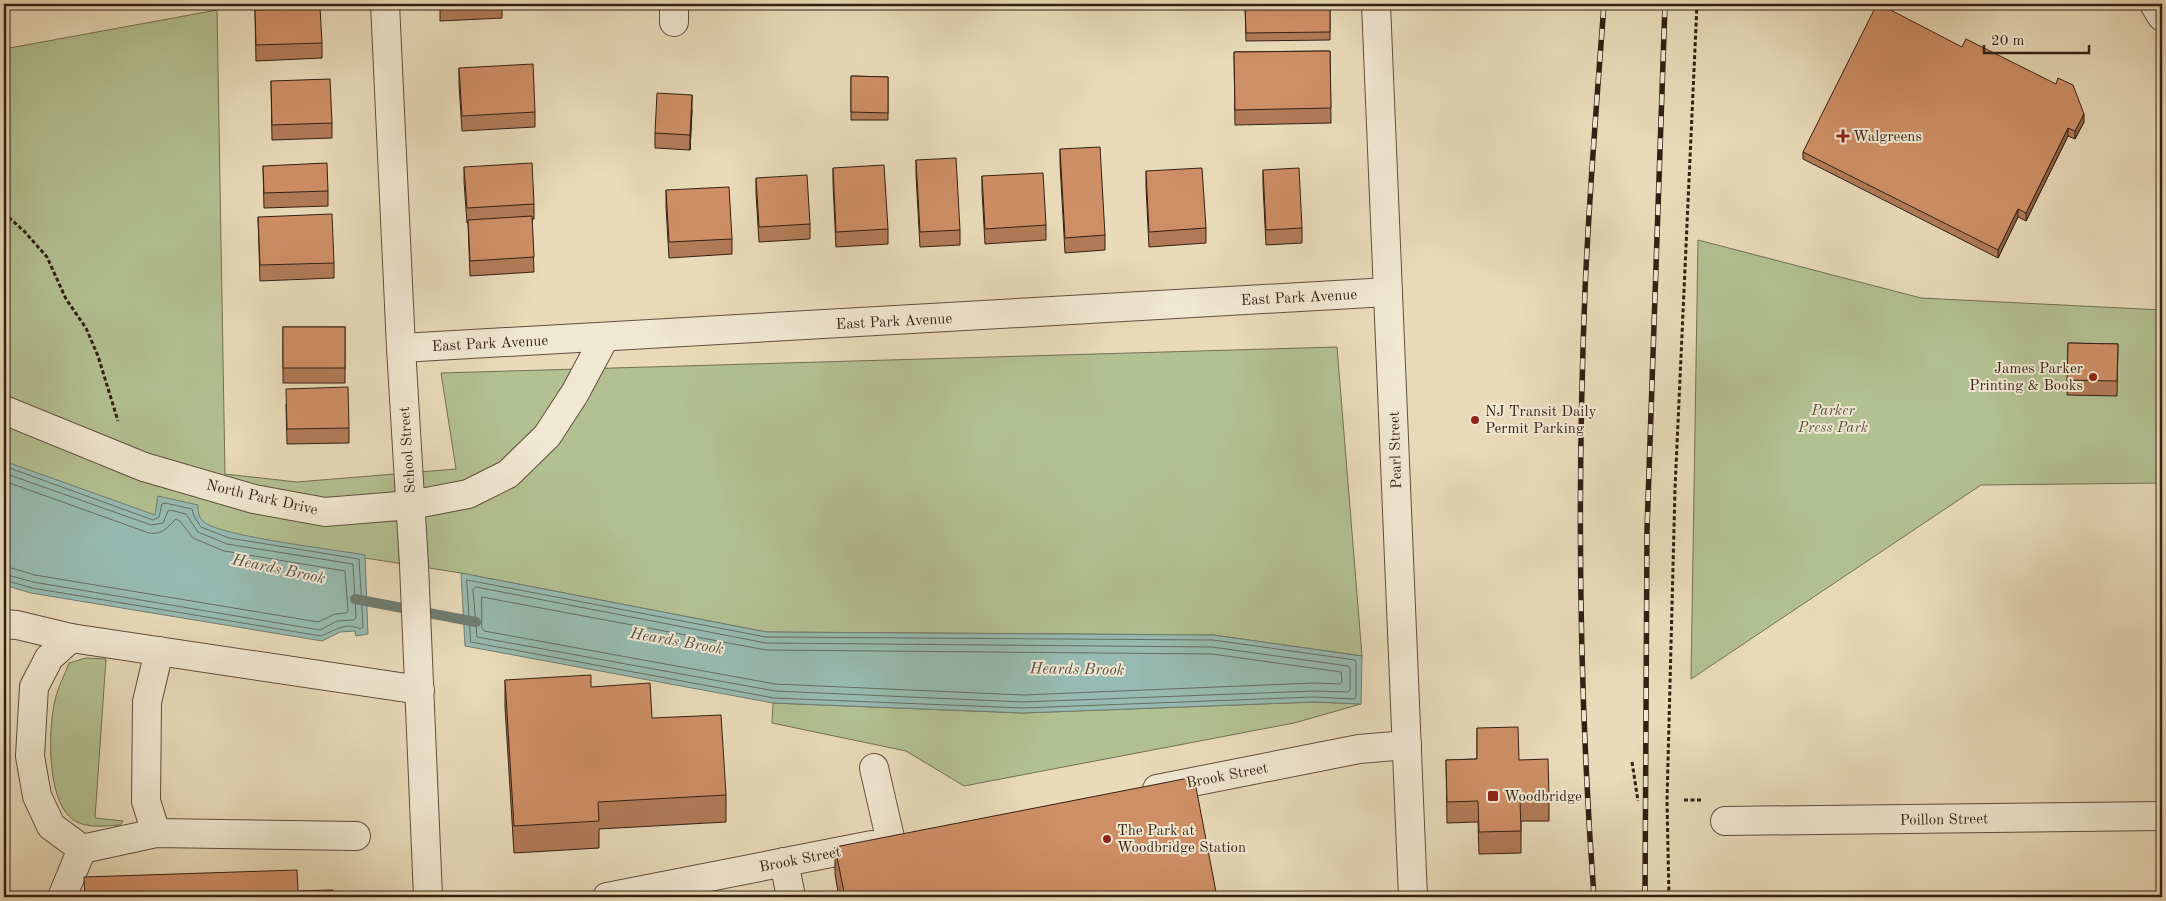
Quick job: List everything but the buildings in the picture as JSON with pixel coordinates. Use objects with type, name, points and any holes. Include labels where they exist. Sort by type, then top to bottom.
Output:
[{"type":"street","name":"School Street","points":[[384,4],[418,647],[428,897]]},
{"type":"street","name":"Pearl Street","points":[[1376,4],[1413,897]]},
{"type":"street","points":[[2154,4],[2162,17]]},
{"type":"street","name":"East Park Avenue","points":[[401,348],[1388,292]]},
{"type":"street","name":"North Park Drive","points":[[4,410],[144,467],[254,499],[325,512],[411,505],[468,494],[508,474],[546,436],[575,393],[605,337]]},
{"type":"street","points":[[4,624],[17,625],[72,638],[420,690]]},
{"type":"street","points":[[72,638],[49,658],[34,687],[30,756],[37,796],[51,826],[82,850]]},
{"type":"street","points":[[156,833],[146,800],[147,702],[159,651]]},
{"type":"street","name":"Brook Street","points":[[1132,794],[1359,749],[1407,745]]},
{"type":"street","points":[[874,768],[891,842]]},
{"type":"street","name":"Poillon Street","points":[[1725,821],[2162,816]]},
{"type":"street","points":[[82,850],[156,833],[356,836]]},
{"type":"street","name":"Brook Street","points":[[607,897],[891,842],[918,835]]},
{"type":"street","points":[[62,897],[82,850]]},
{"type":"street","points":[[784,862],[791,897]]},
{"type":"path","points":[[1669,897],[1667,801],[1675,489],[1697,4]]},
{"type":"path","points":[[4,213],[25,232],[46,257],[66,299],[86,328],[98,356],[116,411],[119,429],[118,457]]},
{"type":"path","points":[[1632,762],[1638,801]]},
{"type":"green space","points":[[217,10],[225,474],[297,482],[456,469],[441,373],[1337,347],[1362,656],[1213,635],[766,632],[461,573],[224,536],[4,568],[4,49]]},
{"type":"green space","name":"Parker Press Park","points":[[1698,240],[1921,298],[2162,310],[2162,483],[1981,485],[1691,679]]},
{"type":"green space","points":[[86,658],[106,659],[95,818],[123,821],[120,825],[101,826],[76,822],[63,808],[53,778],[51,724],[56,696],[69,663]]},
{"type":"green space","points":[[1315,702],[1361,704],[1294,723],[964,786],[906,751],[772,723],[773,703],[1023,713]]},
{"type":"water","points":[[4,461],[155,515],[158,496],[198,505],[199,516],[204,522],[214,527],[280,542],[365,555],[368,634],[356,636],[355,631],[340,632],[322,641],[31,593],[4,585]]},
{"type":"water","points":[[461,573],[766,632],[1213,635],[1362,656],[1361,704],[1315,702],[1023,713],[773,703],[465,646]]},
{"type":"waterway","name":"Heards Brook","points":[[355,599],[476,622]]},
{"type":"railway","points":[[1594,897],[1582,670],[1580,519],[1582,367],[1587,255],[1604,4]]},
{"type":"railway","points":[[1645,897],[1647,530],[1665,4]]},
{"type":"place","name":"Walgreens","points":[[1843,136]]},
{"type":"place","name":"James Parker Printing & Books","points":[[2093,377]]},
{"type":"place","name":"NJ Transit Daily Permit Parking","points":[[1475,420]]},
{"type":"place","name":"Woodbridge","points":[[1493,796]]},
{"type":"place","name":"The Park at Woodbridge Station","points":[[1107,839]]}]
